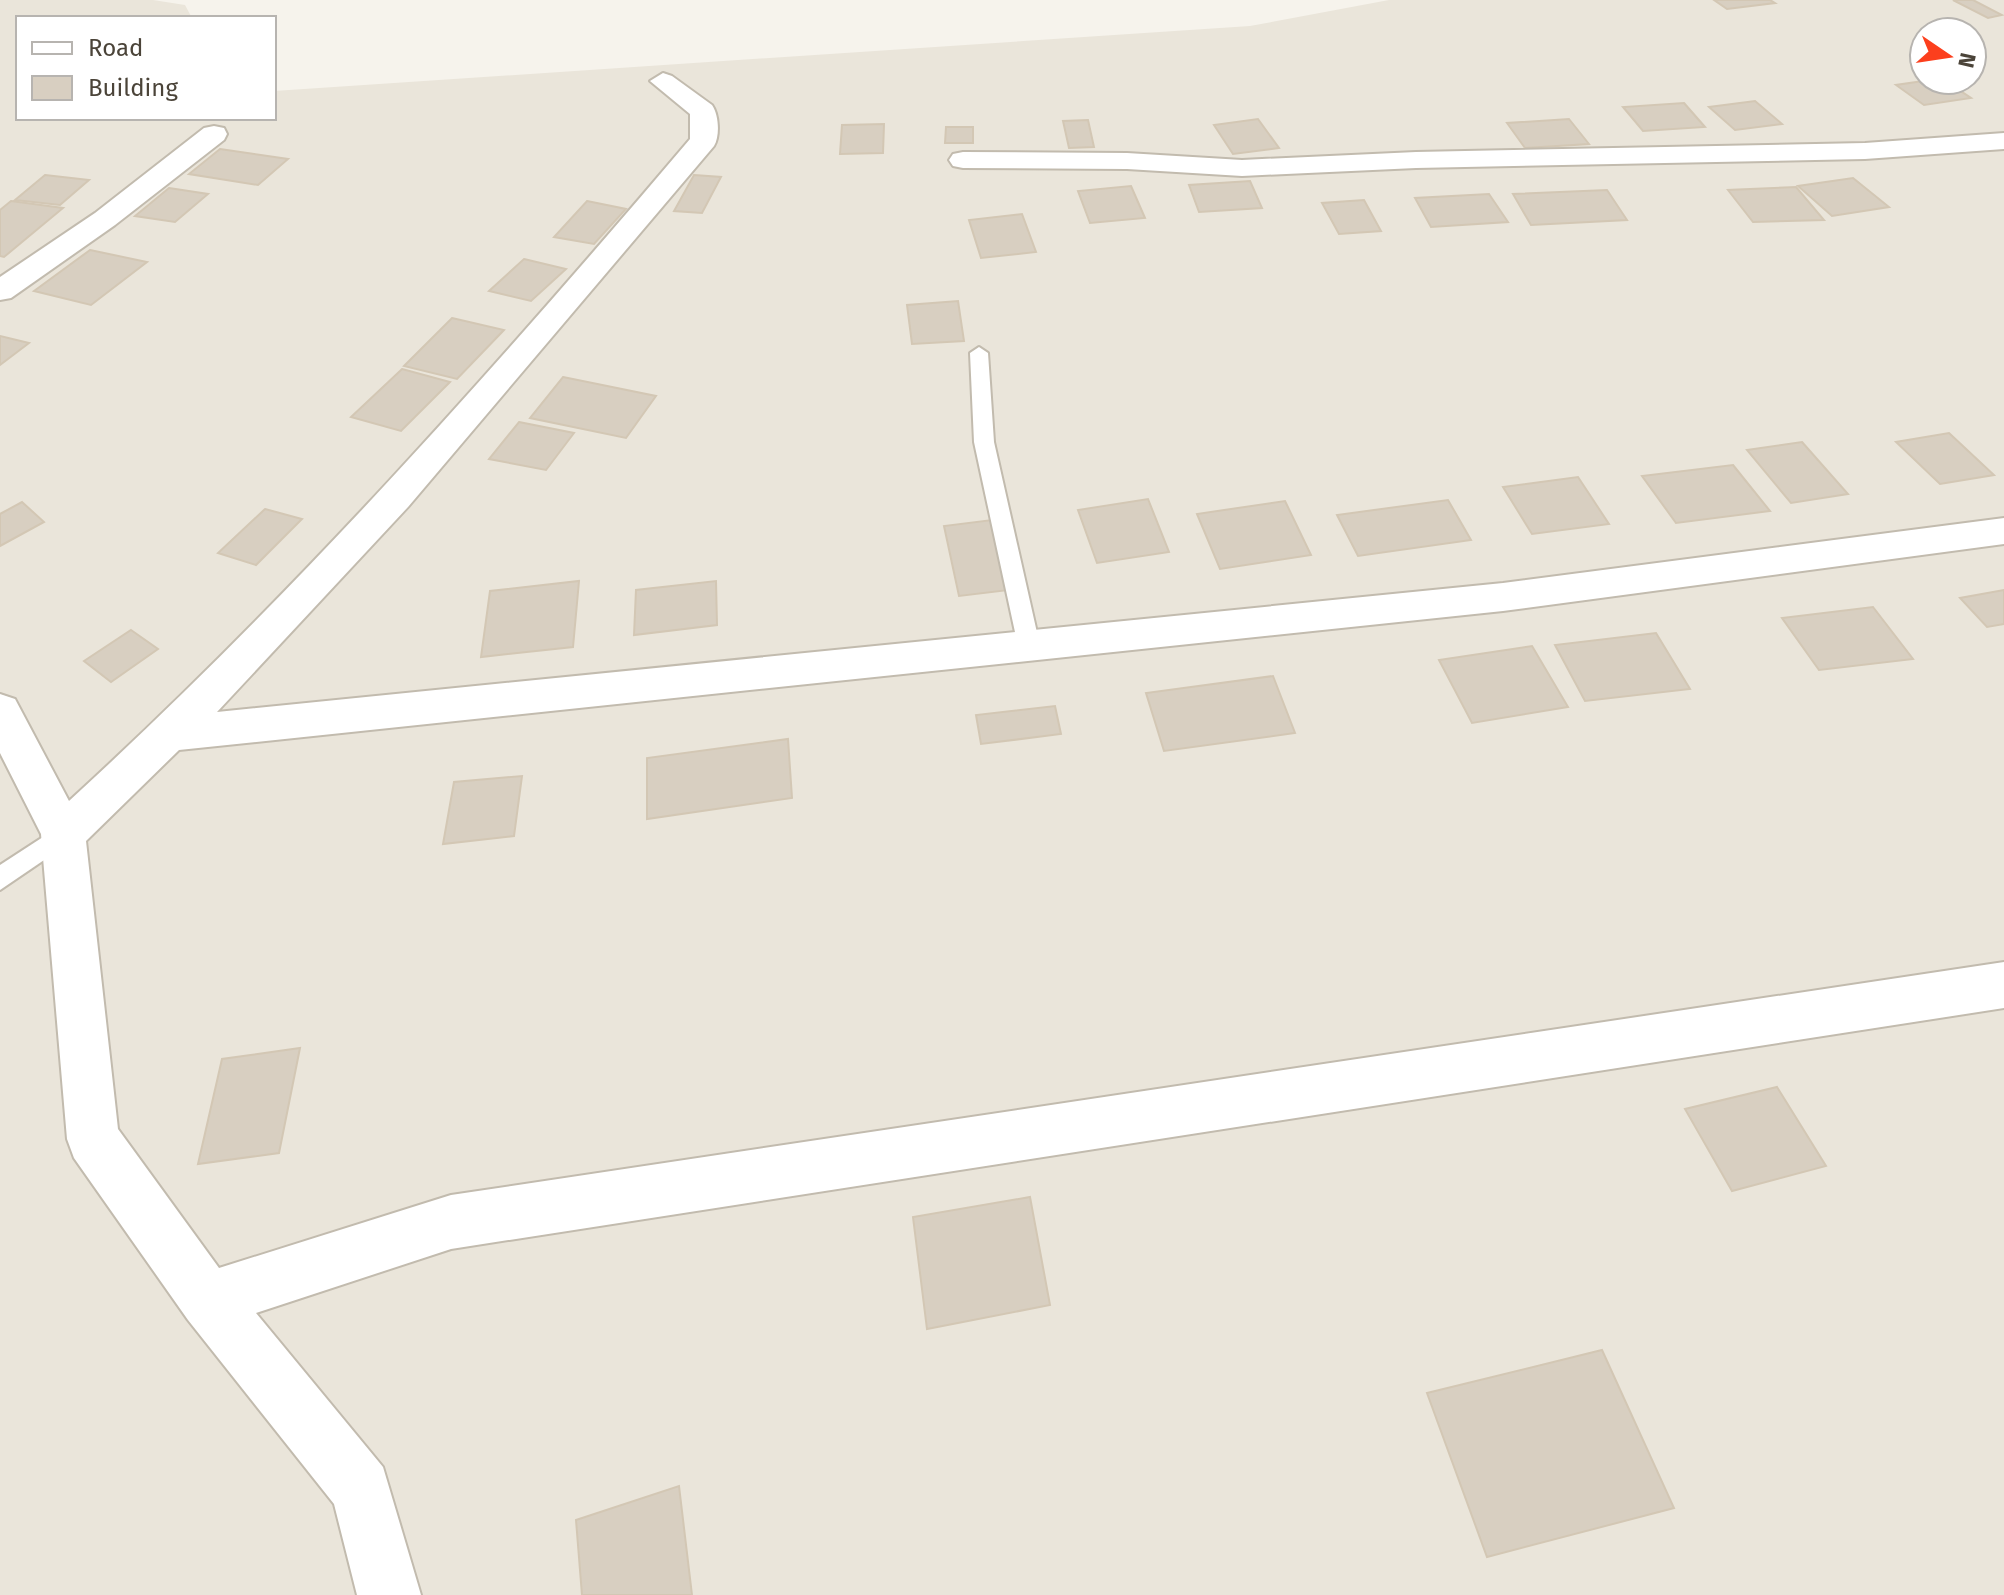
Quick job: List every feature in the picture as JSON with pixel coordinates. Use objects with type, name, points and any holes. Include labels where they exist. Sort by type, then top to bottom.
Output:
[{"type":"street","points":[[63,834],[173,734],[518,363],[704,140],[703,111],[663,81]]},
{"type":"street","points":[[0,291],[105,219],[214,134]]},
{"type":"street","points":[[963,160],[1127,161],[1242,168],[1416,160],[1865,151],[2004,141]]},
{"type":"street","points":[[173,734],[1503,597],[2004,531]]},
{"type":"street","points":[[0,711],[63,834],[93,1139],[208,1300],[361,1489],[389,1595]]},
{"type":"street","points":[[208,1300],[451,1222],[2004,985]]},
{"type":"lane","points":[[979,353],[984,442],[1029,646]]},
{"type":"lane","points":[[0,879],[63,834]]},
{"type":"shaded area","points":[[0,0],[153,0],[185,5],[191,16],[16,16],[16,120],[276,120],[276,91],[1250,26],[1389,0],[2004,0],[2004,1595],[0,1595]]},
{"type":"building","points":[[1714,0],[1770,0],[1775,3],[1727,9]]},
{"type":"building","points":[[1953,0],[1973,0],[2002,15],[1984,16]]},
{"type":"building","points":[[1908,83],[1908,94],[1896,85]]},
{"type":"building","points":[[1911,96],[1971,98],[1924,105]]},
{"type":"building","points":[[1755,101],[1782,124],[1735,130],[1709,107]]},
{"type":"building","points":[[1684,103],[1705,127],[1643,131],[1623,107]]},
{"type":"building","points":[[1258,119],[1279,148],[1233,154],[1214,125]]},
{"type":"building","points":[[1569,119],[1589,144],[1525,148],[1507,123]]},
{"type":"building","points":[[1088,120],[1094,147],[1069,148],[1063,121]]},
{"type":"building","points":[[884,124],[883,153],[840,154],[842,125]]},
{"type":"building","points":[[946,127],[973,127],[973,143],[945,143]]},
{"type":"building","points":[[220,149],[288,159],[258,185],[189,174]]},
{"type":"building","points":[[45,175],[89,180],[60,205],[15,200]]},
{"type":"building","points":[[694,175],[721,177],[702,213],[674,211]]},
{"type":"building","points":[[1853,178],[1889,207],[1832,216],[1798,186]]},
{"type":"building","points":[[1250,181],[1262,208],[1199,212],[1189,185]]},
{"type":"building","points":[[1131,186],[1145,218],[1090,223],[1078,191]]},
{"type":"building","points":[[1796,187],[1824,220],[1753,222],[1728,190]]},
{"type":"building","points":[[169,188],[208,194],[175,222],[135,216]]},
{"type":"building","points":[[1607,190],[1627,220],[1531,225],[1513,194]]},
{"type":"building","points":[[1489,194],[1508,222],[1431,227],[1415,198]]},
{"type":"building","points":[[1364,200],[1381,231],[1339,234],[1322,203]]},
{"type":"building","points":[[11,201],[63,208],[4,257],[0,256],[0,210]]},
{"type":"building","points":[[587,201],[626,209],[594,244],[554,237]]},
{"type":"building","points":[[1022,214],[1036,252],[981,258],[969,220]]},
{"type":"building","points":[[90,250],[147,262],[91,305],[34,291]]},
{"type":"building","points":[[524,259],[566,269],[531,301],[489,291]]},
{"type":"building","points":[[958,301],[964,341],[912,344],[907,305]]},
{"type":"building","points":[[452,318],[504,330],[457,379],[404,366]]},
{"type":"building","points":[[0,336],[29,343],[0,365]]},
{"type":"building","points":[[402,369],[450,382],[401,431],[351,417]]},
{"type":"building","points":[[563,377],[656,396],[626,438],[530,418]]},
{"type":"building","points":[[519,422],[574,433],[546,470],[489,459]]},
{"type":"building","points":[[1949,433],[1994,475],[1940,484],[1896,442]]},
{"type":"building","points":[[1802,442],[1848,494],[1791,503],[1747,450]]},
{"type":"building","points":[[1733,465],[1770,511],[1676,523],[1642,476]]},
{"type":"building","points":[[1578,477],[1609,524],[1532,534],[1503,487]]},
{"type":"building","points":[[1148,499],[1169,552],[1097,563],[1078,510]]},
{"type":"building","points":[[1448,500],[1471,540],[1358,556],[1337,515]]},
{"type":"building","points":[[1285,501],[1311,555],[1220,569],[1197,514]]},
{"type":"building","points":[[22,502],[44,522],[0,546],[0,514]]},
{"type":"building","points":[[265,509],[302,519],[256,565],[218,553]]},
{"type":"building","points":[[992,520],[1009,590],[959,596],[944,526]]},
{"type":"building","points":[[579,581],[573,647],[481,657],[490,591]]},
{"type":"building","points":[[716,581],[717,625],[634,635],[636,590]]},
{"type":"building","points":[[2004,590],[2004,624],[1987,627],[1960,598]]},
{"type":"building","points":[[1873,607],[1913,659],[1819,670],[1782,618]]},
{"type":"building","points":[[131,630],[158,649],[111,682],[84,661]]},
{"type":"building","points":[[1656,633],[1690,689],[1585,701],[1555,645]]},
{"type":"building","points":[[1532,646],[1568,707],[1472,723],[1439,660]]},
{"type":"building","points":[[1273,676],[1295,733],[1164,751],[1146,693]]},
{"type":"building","points":[[1055,706],[1061,734],[981,744],[976,715]]},
{"type":"building","points":[[788,739],[792,798],[647,819],[647,758]]},
{"type":"building","points":[[522,776],[514,836],[443,844],[454,782]]},
{"type":"building","points":[[300,1048],[279,1153],[198,1164],[222,1059]]},
{"type":"building","points":[[1777,1087],[1826,1166],[1732,1191],[1685,1109]]},
{"type":"building","points":[[1030,1197],[1050,1305],[927,1329],[913,1217]]},
{"type":"building","points":[[1602,1350],[1674,1508],[1487,1557],[1427,1393]]},
{"type":"building","points":[[679,1486],[692,1595],[582,1595],[576,1520]]}]
